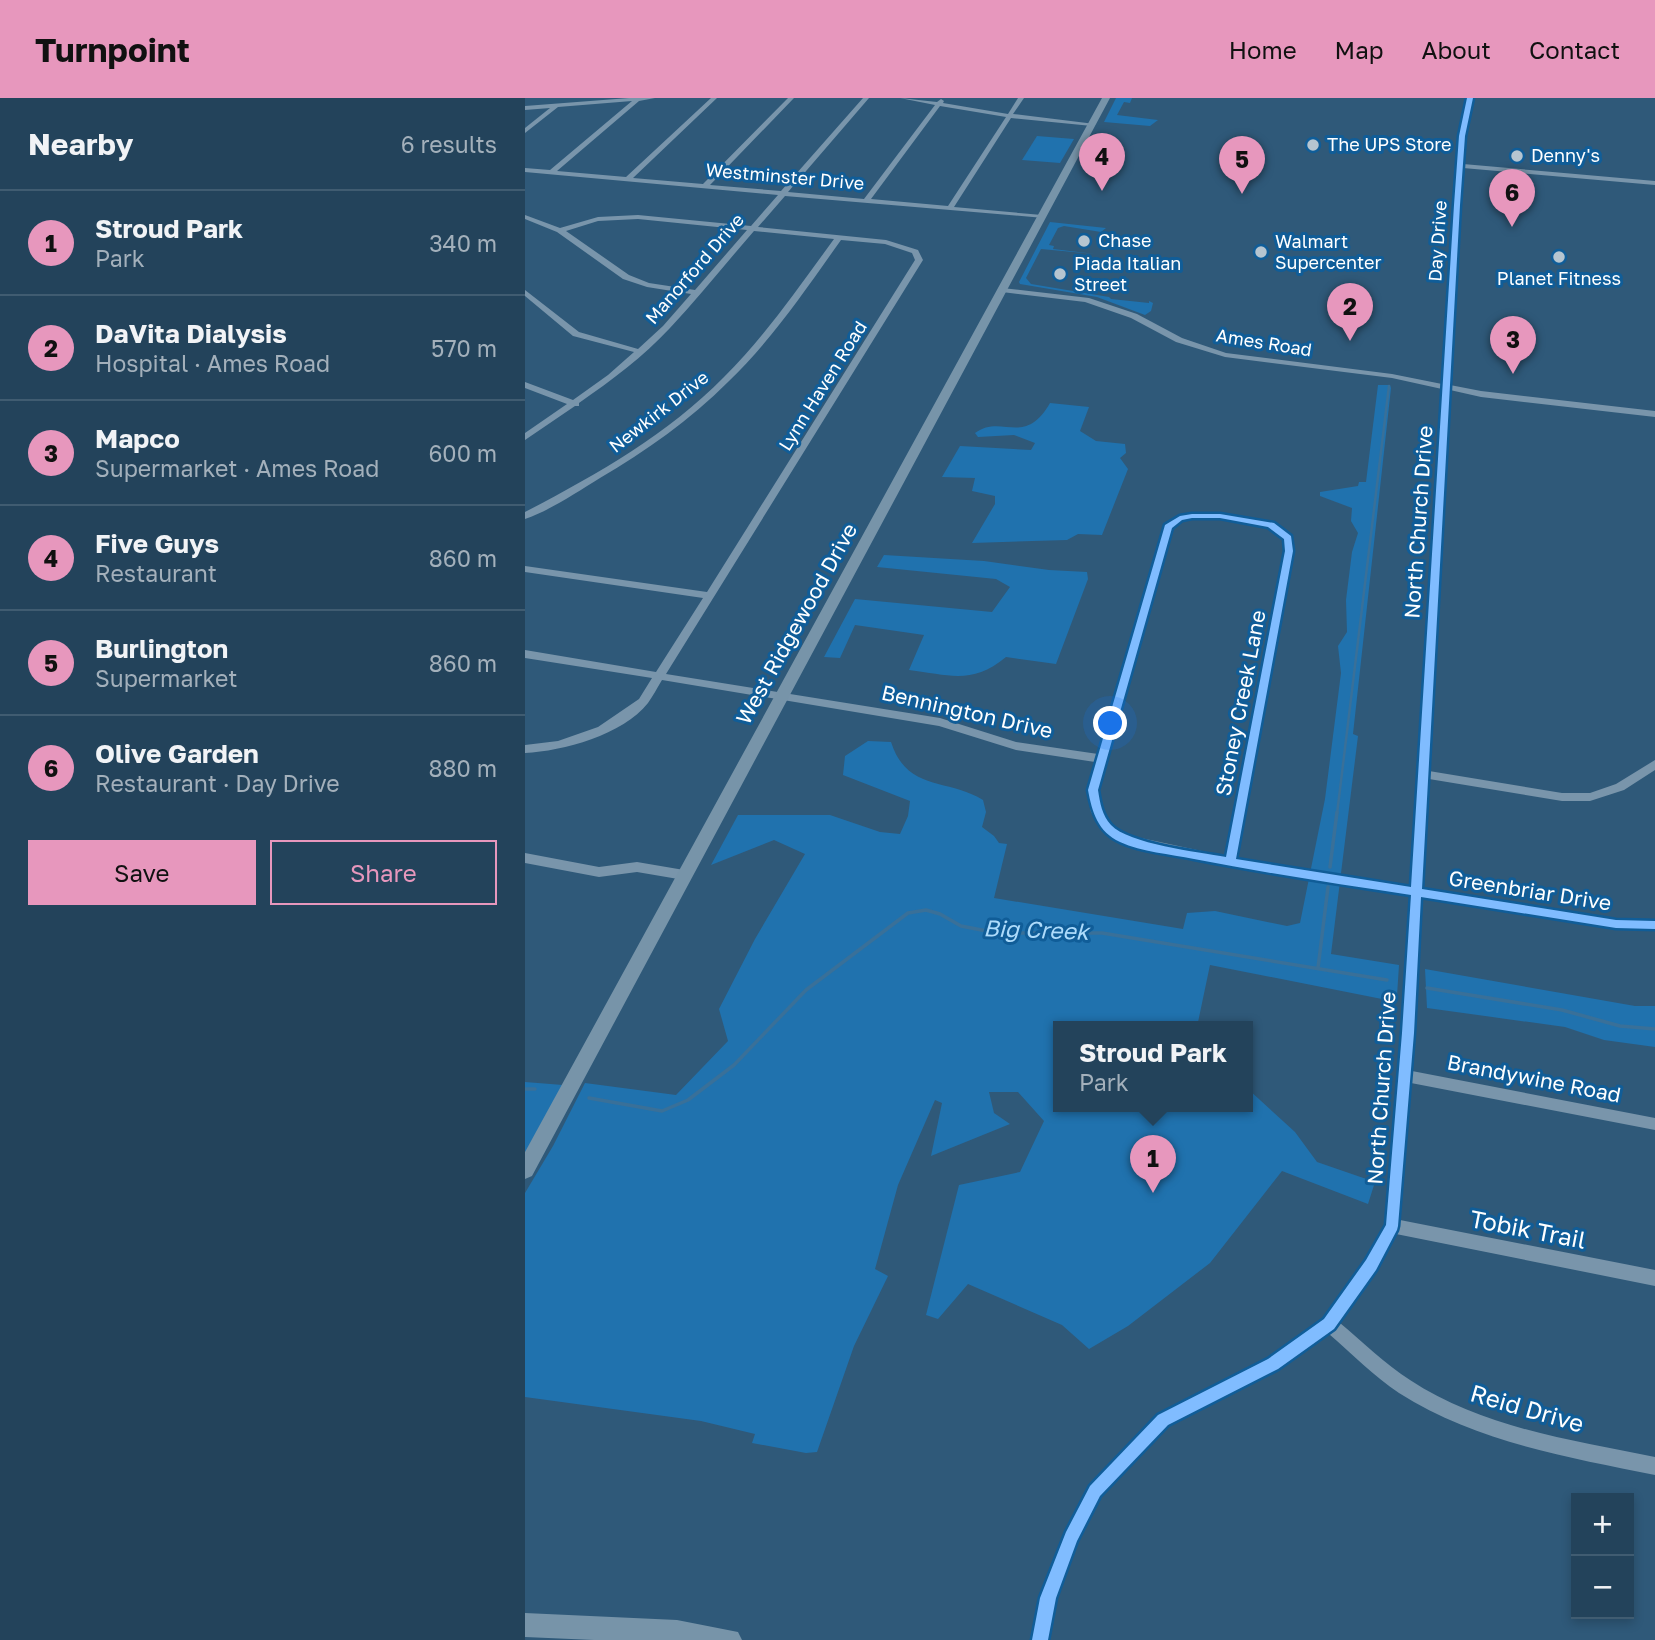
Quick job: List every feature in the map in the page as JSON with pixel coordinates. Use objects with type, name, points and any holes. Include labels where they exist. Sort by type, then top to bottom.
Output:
[{"type":"main road","name":"West Ridgewood Drive","points":[[525,1170],[1106,98]]},
{"type":"main road","points":[[525,1625],[677,1632],[730,1640]]},
{"type":"street","points":[[525,131],[566,98]]},
{"type":"street","points":[[525,108],[652,98]]},
{"type":"street","points":[[628,179],[714,98]]},
{"type":"street","points":[[705,186],[790,98]]},
{"type":"street","name":"Manorford Drive","points":[[525,437],[576,404],[641,352],[666,328],[866,98]]},
{"type":"street","points":[[903,98],[1010,116],[1092,124]]},
{"type":"street","points":[[866,201],[943,98]]},
{"type":"street","points":[[950,208],[1021,98]]},
{"type":"street","name":"Day Drive","points":[[1447,387],[1460,166],[1470,98]]},
{"type":"street","points":[[552,172],[637,99]]},
{"type":"street","points":[[1460,166],[1655,183]]},
{"type":"street","name":"Westminster Drive","points":[[525,170],[1042,217]]},
{"type":"street","points":[[525,217],[560,230],[626,278],[647,285],[696,293]]},
{"type":"street","name":"Lynn Haven Road","points":[[525,749],[545,749],[576,742],[605,731],[643,702],[919,260],[915,252],[904,246],[752,228],[618,217],[598,219],[560,230]]},
{"type":"street","name":"Newkirk Drive","points":[[525,516],[617,465],[686,416],[717,388],[774,326],[839,237]]},
{"type":"street","name":"Ames Road","points":[[1002,290],[1086,300],[1134,316],[1179,340],[1225,355],[1392,376],[1482,394],[1655,414]]},
{"type":"street","points":[[525,292],[576,334],[641,352]]},
{"type":"street","points":[[525,385],[576,404]]},
{"type":"street","name":"North Church Drive","points":[[1040,1640],[1048,1598],[1071,1537],[1095,1491],[1163,1420],[1273,1364],[1329,1324],[1371,1265],[1392,1226],[1405,1076],[1447,387]]},
{"type":"street","name":"Greenbriar Drive","points":[[1289,551],[1288,538],[1271,525],[1252,520],[1192,516],[1179,519],[1168,527],[1093,790],[1097,813],[1108,828],[1123,839],[1230,862],[1616,925],[1655,925]]},
{"type":"street","name":"Stoney Creek Lane","points":[[1230,862],[1289,551]]},
{"type":"street","points":[[525,569],[711,596]]},
{"type":"street","name":"Bennington Drive","points":[[525,654],[940,722],[1016,746],[1102,759]]},
{"type":"street","points":[[1423,774],[1562,797],[1590,797],[1620,787],[1655,764]]},
{"type":"street","points":[[525,858],[599,872],[637,867],[684,875]]},
{"type":"street","name":"Brandywine Road","points":[[1405,1076],[1655,1124]]},
{"type":"street","name":"Tobik Trail","points":[[1392,1226],[1655,1278]]},
{"type":"street","name":"Reid Drive","points":[[1329,1324],[1406,1388],[1469,1421],[1523,1438],[1655,1466]]},
{"type":"shaded area","points":[[1116,98],[1132,98],[1130,103],[1124,102],[1117,115],[1158,120],[1150,126],[1104,122]]},
{"type":"shaded area","points":[[1037,136],[1074,139],[1060,163],[1022,160]]},
{"type":"shaded area","points":[[1050,222],[1106,228],[1101,232],[1064,226],[1058,228],[1049,245],[1054,246],[1053,249],[1095,254],[1041,249],[1026,278],[1031,284],[1111,299],[1149,301],[1153,303],[1151,311],[1145,315],[1097,297],[1020,284]]},
{"type":"shaded area","points":[[1378,385],[1390,385],[1353,734],[1358,736],[1331,954],[1399,965],[1397,996],[1392,1001],[1210,965],[1198,1021],[1053,1021],[1053,1112],[1253,1112],[1253,1094],[1295,1132],[1317,1162],[1375,1182],[1368,1204],[1282,1171],[1210,1263],[1128,1326],[1089,1349],[1062,1325],[968,1284],[938,1319],[926,1315],[959,1185],[1020,1172],[1044,1121],[1018,1092],[989,1092],[994,1113],[1010,1124],[931,1156],[942,1103],[935,1100],[898,1185],[875,1269],[888,1276],[854,1346],[817,1452],[806,1453],[752,1443],[755,1434],[701,1421],[525,1397],[525,1193],[585,1083],[676,1095],[728,1041],[719,1009],[755,939],[805,854],[774,840],[711,865],[738,815],[830,815],[880,832],[900,834],[908,816],[910,801],[843,775],[845,756],[868,741],[891,742],[898,758],[918,777],[970,793],[983,800],[986,812],[982,827],[999,843],[1007,844],[994,898],[1183,929],[1187,913],[1215,911],[1287,926],[1300,923],[1325,799],[1341,673],[1338,646],[1347,632],[1346,600],[1352,552],[1358,533],[1351,521],[1352,508],[1320,496],[1320,492],[1358,486],[1359,482],[1366,482]]},
{"type":"shaded area","points":[[1050,403],[1089,407],[1080,431],[1096,441],[1125,444],[1126,453],[1120,458],[1128,469],[1102,535],[1078,534],[1067,540],[972,543],[995,504],[995,496],[972,491],[975,478],[942,477],[960,446],[1031,450],[1035,443],[1014,435],[978,437],[975,433],[994,426],[1022,427],[1031,424]]},
{"type":"shaded area","points":[[884,555],[984,561],[1087,572],[1088,579],[1056,664],[1006,657],[994,666],[971,675],[909,670],[924,635],[855,625],[840,658],[824,657],[855,599],[992,612],[1010,587],[996,579],[877,567]]},
{"type":"shaded area","points":[[1425,969],[1635,1006],[1655,1006],[1655,1047],[1604,1040],[1565,1027],[1427,1008]]},
{"type":"shaded area","points":[[525,1082],[563,1085],[525,1153]]},
{"type":"waterway","points":[[1337,814],[1389,386]]},
{"type":"waterway","points":[[1330,867],[1337,812]]},
{"type":"waterway","points":[[1318,968],[1328,887]]},
{"type":"waterway","name":"Big Creek","points":[[589,1098],[662,1111],[688,1100],[734,1065],[806,990],[908,913],[926,910],[940,914],[961,926],[997,933],[1102,933],[1387,980]]},
{"type":"waterway","name":"Big Creek","points":[[1427,988],[1562,1010],[1620,1026],[1655,1029]]},
{"type":"waterway","name":"Big Creek","points":[[525,1089],[535,1089]]},
{"type":"cycle path","points":[[1040,1640],[1048,1598],[1071,1537],[1095,1491],[1163,1420],[1273,1364],[1329,1324],[1371,1265],[1392,1226],[1408,1033],[1457,205],[1462,136],[1470,98]]},
{"type":"cycle path","points":[[1230,862],[1289,551],[1288,538],[1271,525],[1220,516],[1192,516],[1180,518],[1168,527],[1093,790],[1097,812],[1108,828],[1123,839],[1230,862],[1616,924],[1655,925]]},
{"type":"place","name":"The UPS Store","points":[[1313,145]]},
{"type":"place","name":"Denny's","points":[[1517,156]]},
{"type":"place","name":"Five Guys","points":[[1102,191]]},
{"type":"place","name":"Burlington","points":[[1242,194]]},
{"type":"place","name":"Olive Garden","points":[[1512,227]]},
{"type":"place","name":"Chase","points":[[1084,241]]},
{"type":"place","name":"Walmart Supercenter","points":[[1261,252]]},
{"type":"place","name":"Planet Fitness","points":[[1559,257]]},
{"type":"place","name":"Piada Italian Street","points":[[1060,274]]},
{"type":"place","name":"DaVita Dialysis","points":[[1350,341]]},
{"type":"place","name":"Mapco","points":[[1513,374]]},
{"type":"place","name":"Stroud Park","points":[[1153,1193]]}]
